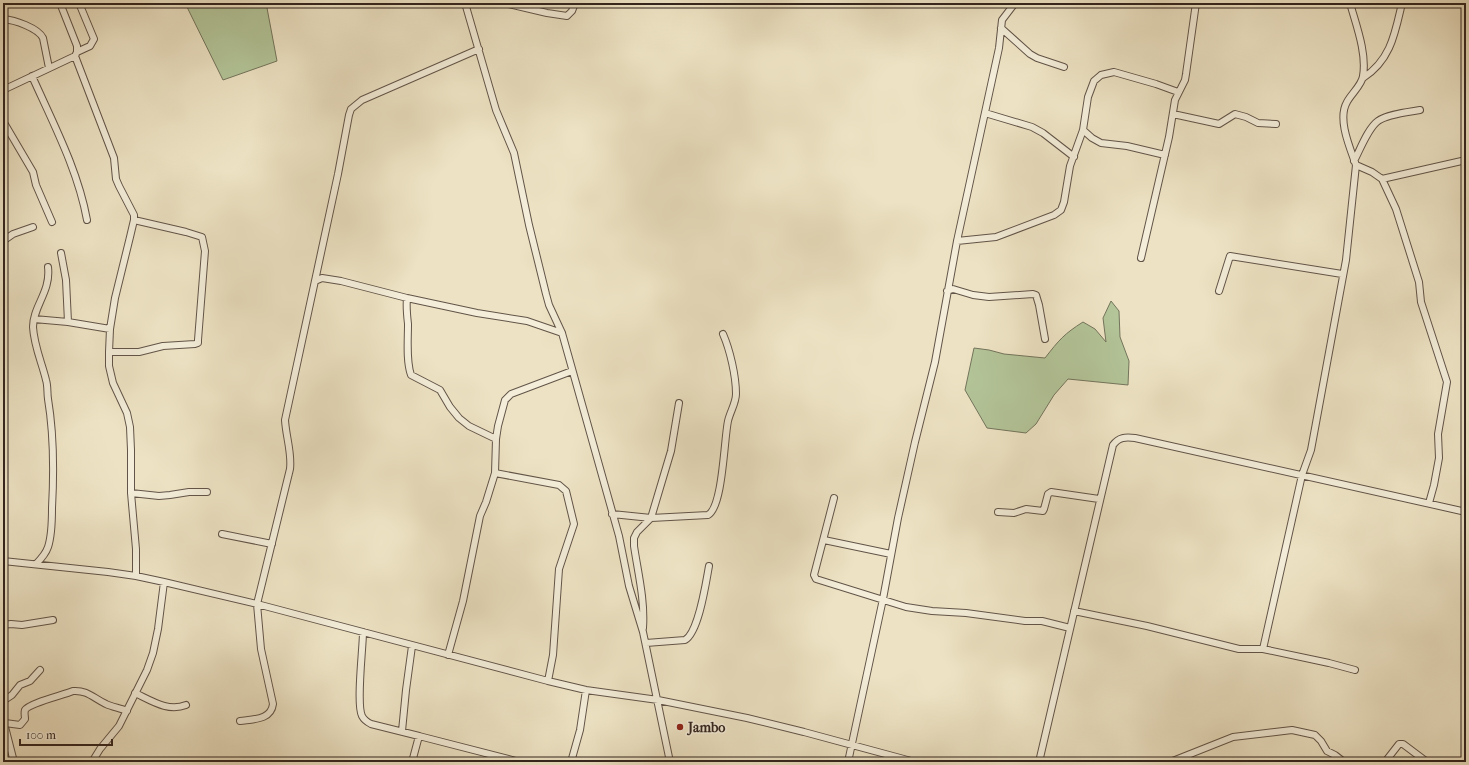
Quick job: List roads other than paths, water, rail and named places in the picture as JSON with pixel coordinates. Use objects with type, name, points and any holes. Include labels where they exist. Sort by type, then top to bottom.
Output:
[{"type":"street","points":[[60,3],[77,46],[76,54],[114,158],[116,179],[121,193],[132,210],[134,220],[115,298],[108,352],[112,383],[127,413],[130,427],[131,493],[136,549],[136,576]]},
{"type":"street","points":[[3,90],[90,46],[94,39],[79,3]]},
{"type":"street","points":[[465,3],[496,110],[514,153],[529,225],[546,294],[562,333],[618,536],[629,586],[646,643],[670,762]]},
{"type":"street","points":[[504,3],[567,16],[572,11],[575,3]]},
{"type":"street","points":[[848,762],[915,442],[935,362],[957,241],[994,65],[999,48],[1003,17],[1015,3]]},
{"type":"street","points":[[1141,258],[1178,92],[1186,74],[1196,3]]},
{"type":"street","points":[[1350,3],[1362,47],[1363,78]]},
{"type":"street","points":[[1402,3],[1391,43],[1374,71],[1363,78],[1347,101],[1343,112],[1348,147],[1355,163],[1382,179],[1396,209],[1419,282],[1421,302],[1447,382],[1438,434],[1439,458],[1429,503]]},
{"type":"street","points":[[3,19],[18,23],[41,34],[49,68]]},
{"type":"street","points":[[1001,28],[1030,54],[1064,68]]},
{"type":"street","points":[[240,721],[264,717],[269,714],[272,709],[260,643],[257,604],[290,469],[290,452],[287,441],[285,420],[338,174],[347,122],[351,109],[362,100],[479,49]]},
{"type":"street","points":[[957,241],[1001,236],[1058,213],[1063,207],[1070,166],[1083,130],[1086,107],[1092,84],[1101,75],[1106,73],[1120,73],[1178,92]]},
{"type":"street","points":[[32,76],[62,142],[82,195],[87,220]]},
{"type":"street","points":[[1263,649],[1302,474],[1311,450],[1335,323],[1342,274],[1346,260],[1355,163],[1371,129],[1378,121],[1388,117],[1420,110]]},
{"type":"street","points":[[985,113],[1032,127],[1074,158]]},
{"type":"street","points":[[1173,114],[1219,124],[1235,114],[1246,117],[1258,123],[1276,124]]},
{"type":"street","points":[[3,122],[33,172],[36,185],[52,222]]},
{"type":"street","points":[[1083,130],[1092,138],[1101,143],[1127,146],[1165,155]]},
{"type":"street","points":[[1382,179],[1466,160]]},
{"type":"street","points":[[108,352],[139,352],[163,346],[198,343],[205,251],[202,237],[134,220]]},
{"type":"street","points":[[3,241],[13,234],[33,227]]},
{"type":"street","points":[[61,253],[66,280],[68,322]]},
{"type":"street","points":[[1219,291],[1230,256],[1342,274]]},
{"type":"street","points":[[36,564],[46,551],[50,541],[54,456],[52,417],[46,381],[34,333],[34,319],[47,284],[49,274],[48,266]]},
{"type":"street","points":[[315,282],[322,278],[328,278],[407,298],[477,313],[527,321],[562,333]]},
{"type":"street","points":[[947,291],[953,289],[973,295],[989,297],[1033,294],[1036,296],[1039,305],[1045,339]]},
{"type":"street","points":[[407,298],[407,341],[411,376],[440,390],[450,407],[459,418],[469,426],[496,439]]},
{"type":"street","points":[[34,319],[68,322],[110,329]]},
{"type":"street","points":[[612,514],[651,518],[708,515],[713,511],[717,503],[728,420],[736,396],[727,342],[723,334]]},
{"type":"street","points":[[448,655],[463,601],[480,516],[490,492],[495,473],[496,439],[505,400],[528,387],[572,371]]},
{"type":"street","points":[[643,632],[643,595],[634,546],[634,538],[637,532],[651,518],[671,451],[679,403]]},
{"type":"street","points":[[1038,762],[1099,499],[1113,445],[1117,440],[1124,437],[1149,441],[1302,474],[1466,512]]},
{"type":"street","points":[[495,473],[559,485],[567,495],[574,524],[559,570],[553,655],[548,681]]},
{"type":"street","points":[[131,493],[159,496],[189,492],[207,492]]},
{"type":"street","points":[[998,512],[1014,513],[1026,509],[1043,510],[1048,494],[1051,492],[1099,499]]},
{"type":"street","points":[[834,498],[814,575],[816,579],[906,606],[932,611],[966,613],[1025,621],[1042,621],[1070,628]]},
{"type":"street","points":[[222,534],[272,544]]},
{"type":"street","points":[[824,540],[891,554]]},
{"type":"street","points":[[3,561],[136,576],[164,582],[257,604],[548,681],[586,690],[658,700],[781,726],[915,762]]},
{"type":"street","points":[[646,643],[684,640],[688,638],[697,621],[710,566]]},
{"type":"street","points":[[92,762],[119,726],[153,653],[158,629],[164,582]]},
{"type":"street","points":[[1074,611],[1147,626],[1239,649],[1263,649],[1329,662],[1355,670]]},
{"type":"street","points":[[3,625],[22,625],[53,620]]},
{"type":"street","points":[[364,632],[360,712],[365,720],[371,724],[520,762]]},
{"type":"street","points":[[402,731],[412,646]]},
{"type":"street","points":[[3,701],[12,695],[20,685],[30,681],[40,670]]},
{"type":"street","points":[[571,762],[580,730],[586,690]]},
{"type":"street","points":[[14,762],[4,721],[20,725],[25,719],[25,711],[33,703],[73,691],[80,691],[87,692],[107,704],[127,711]]},
{"type":"street","points":[[135,693],[168,708],[186,705]]},
{"type":"street","points":[[1170,762],[1233,737],[1292,730],[1315,735],[1327,751],[1344,762]]},
{"type":"street","points":[[412,762],[418,736]]},
{"type":"street","points":[[1385,762],[1399,744],[1403,744],[1427,762]]},
{"type":"place","name":"Jambo","points":[[680,727]]}]
